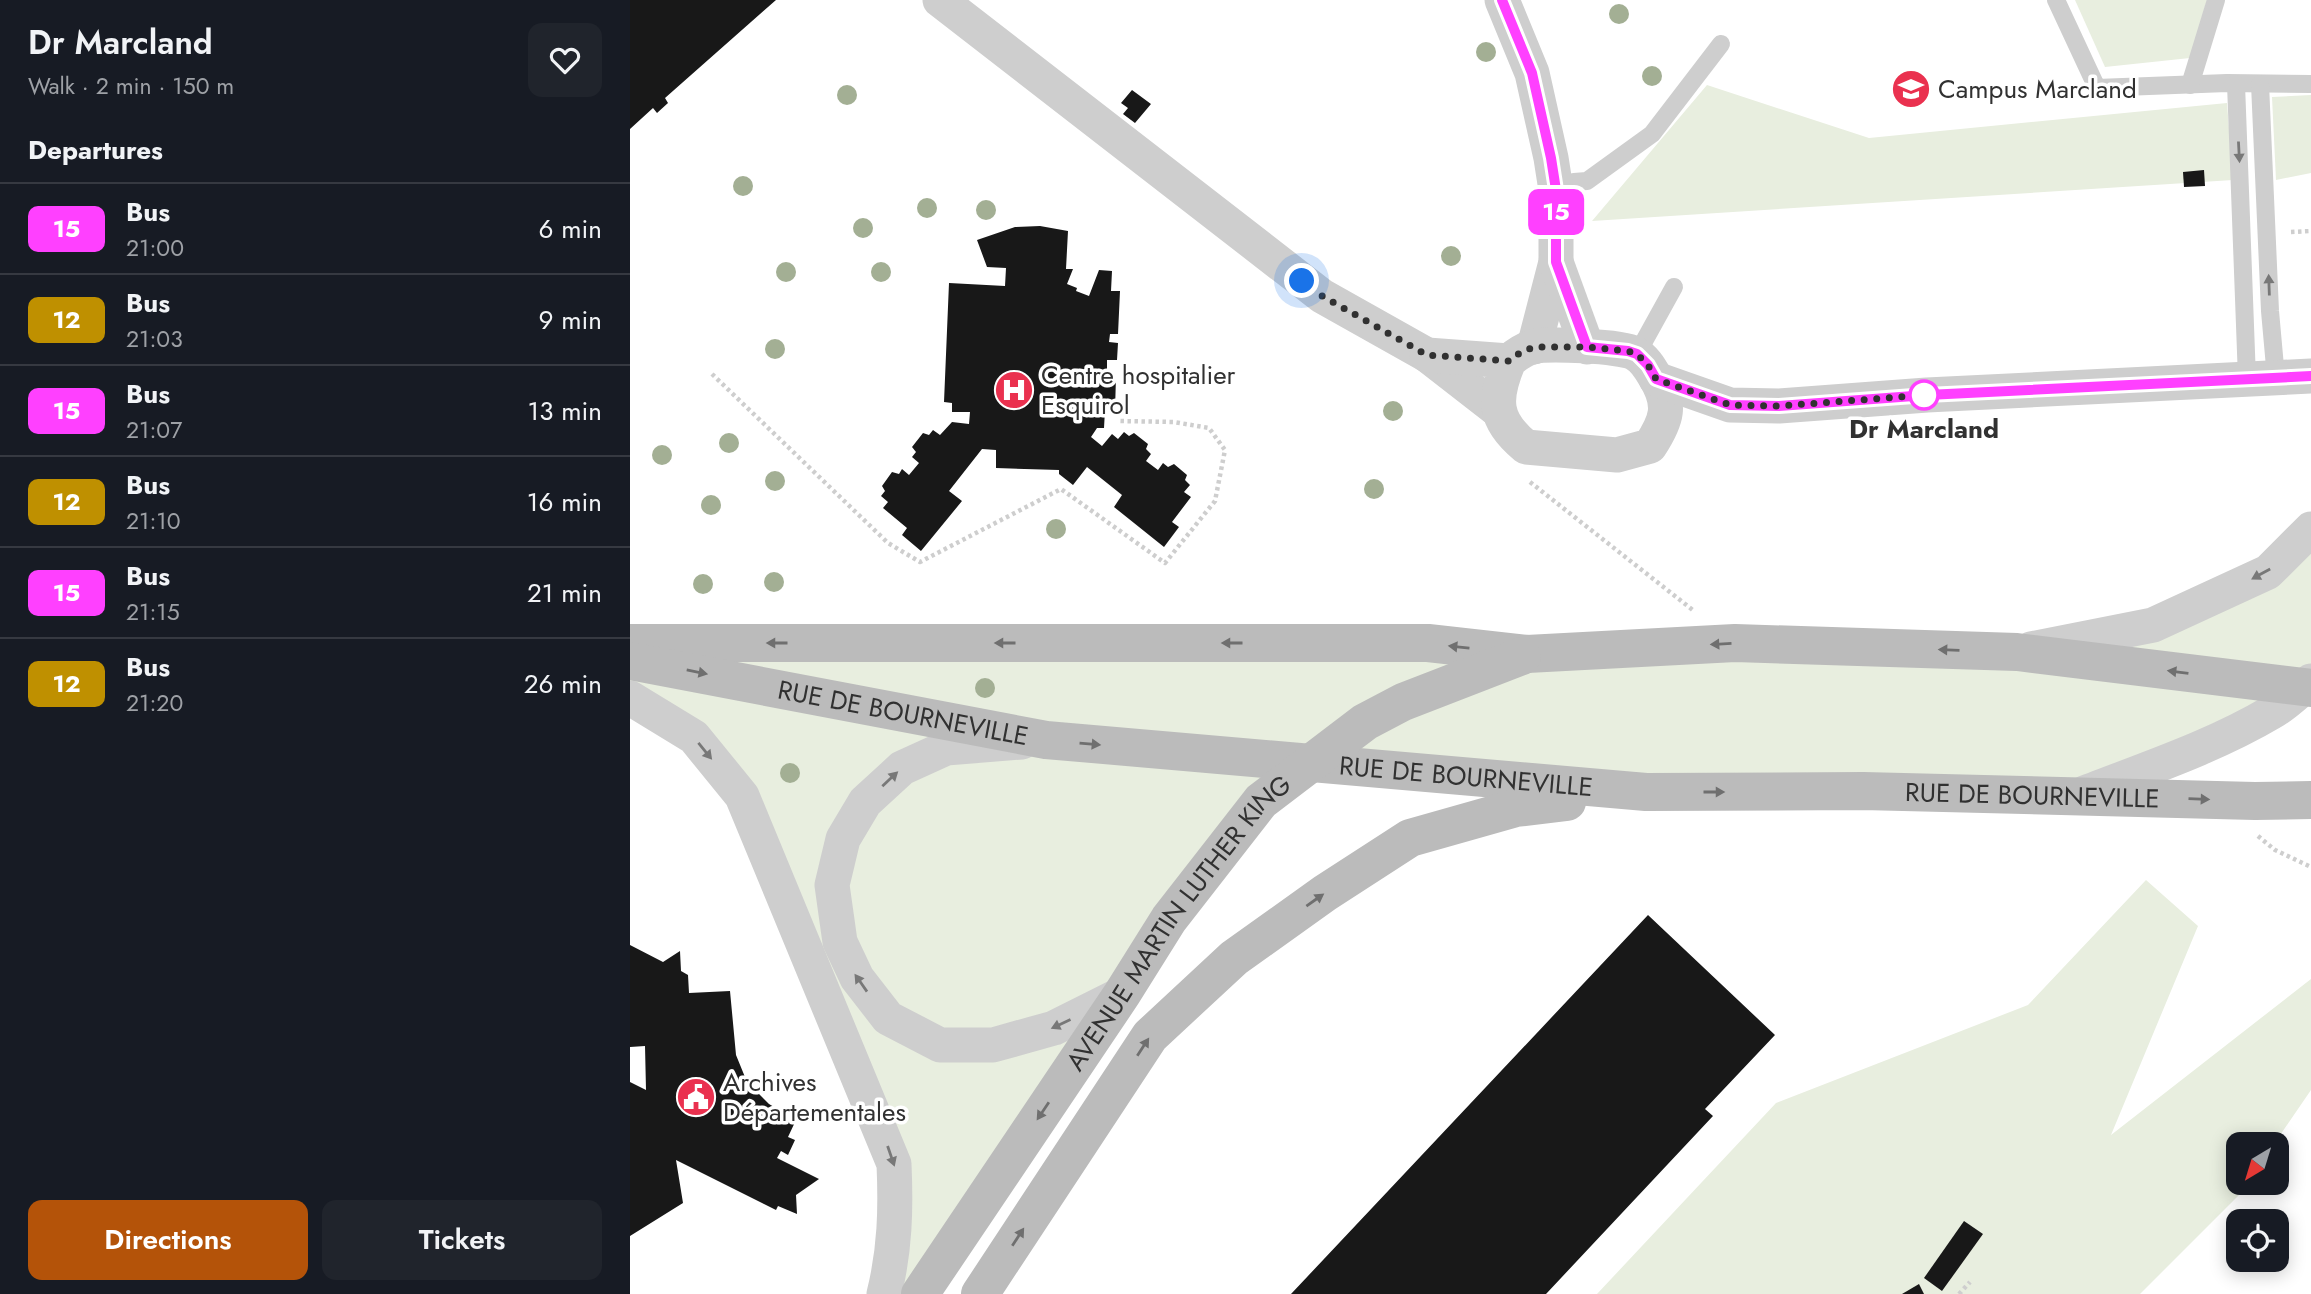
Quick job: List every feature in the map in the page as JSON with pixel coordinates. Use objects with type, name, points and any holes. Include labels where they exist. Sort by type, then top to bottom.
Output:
[{"type":"main road","name":"RUE DE BOURNEVILLE","points":[[630,642],[1428,643],[1527,654],[1735,643],[2017,652],[2311,688]]},
{"type":"main road","name":"AVENUE MARTIN LUTHER KING","points":[[920,1294],[1122,994],[1169,919],[1261,801],[1364,722],[1403,702],[1527,654]]},
{"type":"main road","name":"RUE DE BOURNEVILLE","points":[[630,661],[1046,740],[1646,792],[1863,790],[2311,800]]},
{"type":"main road","name":"AVENUE MARTIN LUTHER KING","points":[[980,1294],[1150,1036],[1234,958],[1325,893],[1410,838],[1516,808],[1646,792]]},
{"type":"street","points":[[940,0],[1322,296],[1427,355],[1499,411]]},
{"type":"street","points":[[1502,0],[1532,73],[1556,190],[1556,262],[1587,347]]},
{"type":"street","points":[[1556,262],[1522,354],[1500,382],[1499,411],[1503,424],[1526,447],[1617,455],[1650,446],[1666,413],[1665,400],[1647,366]]},
{"type":"street","points":[[1427,355],[1522,354],[1587,347],[1628,351],[1647,366],[1730,405]]},
{"type":"street","points":[[1661,428],[1730,405],[1779,406],[1927,395],[2311,376]]},
{"type":"street","points":[[2017,652],[2153,625],[2268,572],[2311,529]]},
{"type":"street","points":[[2082,794],[2189,752],[2275,710],[2311,681]]},
{"type":"street","points":[[630,698],[694,737],[742,796],[894,1164],[896,1216],[891,1266],[884,1294]]},
{"type":"street","points":[[1046,740],[946,748],[902,768],[865,802],[843,839],[832,886],[839,942],[857,978],[888,1018],[940,1045],[993,1045],[1054,1028],[1122,994]]},
{"type":"lane","points":[[2056,0],[2097,88],[2311,84]]},
{"type":"lane","points":[[2190,85],[2216,0]]},
{"type":"lane","points":[[1556,190],[1574,182],[1587,181],[1652,134],[1721,44]]},
{"type":"lane","points":[[2236,84],[2246,312],[2262,378]]},
{"type":"lane","points":[[2260,84],[2270,312],[2262,378]]},
{"type":"lane","points":[[1647,366],[1674,286]]},
{"type":"lane","points":[[2246,312],[2270,312]]},
{"type":"path","points":[[712,374],[888,543],[919,562],[1062,489],[1165,563],[1214,501],[1225,450],[1209,428],[1174,422],[1120,421]]},
{"type":"path","points":[[1528,480],[1735,643]]},
{"type":"path","points":[[2257,835],[2275,850],[2311,867]]},
{"type":"path","points":[[1959,1294],[1970,1282]]},
{"type":"green space","points":[[2075,0],[2207,0],[2190,58],[2105,67]]},
{"type":"green space","points":[[1707,85],[1869,138],[2227,103],[2233,180],[1592,221]]},
{"type":"green space","points":[[2311,95],[2311,173],[2276,180],[2272,97]]},
{"type":"green space","points":[[2311,529],[2311,683],[2082,794],[1863,791],[1313,755],[1261,801],[920,1294],[884,1294],[896,1216],[742,796],[630,698],[630,643],[2017,652],[2153,625]]},
{"type":"green space","points":[[2146,880],[2198,926],[2111,1135],[2311,979],[2311,1090],[2282,1132],[2226,1132],[2226,1195],[2239,1195],[2140,1294],[1597,1294],[1776,1103],[2028,1005]]},
{"type":"building","points":[[630,0],[776,0],[665,98],[668,103],[657,113],[653,108],[630,129]]},
{"type":"building","points":[[1132,90],[1151,104],[1135,123],[1123,114],[1128,108],[1121,103]]},
{"type":"building","points":[[2204,170],[2205,186],[2184,187],[2183,172]]},
{"type":"building","points":[[1040,226],[1068,231],[1066,269],[1073,269],[1067,284],[1089,296],[1099,270],[1112,271],[1111,291],[1120,291],[1118,334],[1110,334],[1109,342],[1118,343],[1117,360],[1107,360],[1107,376],[1116,376],[1115,411],[1105,410],[1104,428],[1097,428],[1091,437],[1102,446],[1112,434],[1118,439],[1124,432],[1129,436],[1134,433],[1148,444],[1146,449],[1151,454],[1146,461],[1158,470],[1163,463],[1168,467],[1174,464],[1187,475],[1185,480],[1190,485],[1184,492],[1191,497],[1172,522],[1179,527],[1164,547],[1114,507],[1122,495],[1087,467],[1073,485],[1059,474],[1059,470],[996,468],[996,450],[982,449],[949,491],[962,501],[921,551],[902,535],[907,528],[883,508],[888,502],[881,496],[885,491],[882,486],[892,472],[899,474],[902,469],[909,475],[919,463],[912,457],[916,452],[912,447],[923,433],[929,435],[933,430],[940,435],[952,422],[969,424],[970,412],[952,412],[952,403],[944,402],[949,283],[1005,286],[1006,268],[987,267],[977,240],[1015,227]]},
{"type":"building","points":[[1648,915],[1775,1035],[1705,1109],[1713,1116],[1546,1294],[1291,1294]]},
{"type":"building","name":"Archives Départementales","points":[[630,945],[663,962],[680,951],[681,971],[688,975],[689,993],[730,991],[736,1055],[747,1082],[769,1104],[796,1120],[788,1137],[795,1140],[788,1155],[781,1151],[777,1158],[819,1179],[796,1195],[797,1214],[778,1206],[776,1210],[676,1160],[683,1203],[630,1236],[630,1082],[646,1090],[645,1046],[630,1047]]},
{"type":"building","points":[[1964,1221],[1983,1234],[1942,1291],[1924,1278]]},
{"type":"building","points":[[1919,1284],[1924,1294],[1902,1294]]},
{"type":"bus line","name":"15","points":[[1502,0],[1532,73],[1556,190],[1556,262],[1587,347],[1637,354],[1648,365],[1656,379],[1730,405],[1779,406],[1927,395],[2311,376]]},
{"type":"place","name":"Campus Marcland","points":[[1911,89]]},
{"type":"place","name":"Centre hospitalier Esquirol","points":[[1014,390]]},
{"type":"place","name":"Dr Marcland","points":[[1924,395]]},
{"type":"place","name":"Archives Départementales","points":[[696,1097]]},
{"type":"route","points":[[1302,281],[1322,296],[1427,355],[1509,361],[1534,347],[1587,347],[1628,351],[1637,354],[1648,365],[1656,379],[1730,405],[1779,406],[1927,395],[1924,395]]}]
